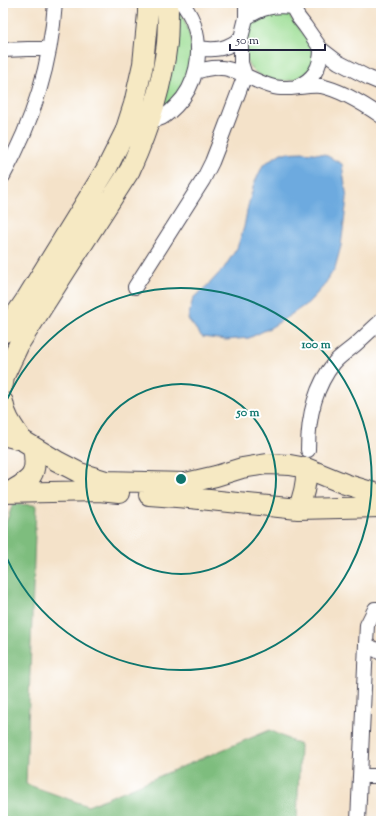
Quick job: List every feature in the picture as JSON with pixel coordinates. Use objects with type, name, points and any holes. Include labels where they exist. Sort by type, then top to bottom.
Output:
[{"type":"street","points":[[3,176],[24,134],[42,84],[52,31],[55,3]]},
{"type":"street","points":[[3,333],[25,301],[107,168],[125,132],[134,104],[143,64],[148,8],[168,3],[167,42],[156,99],[142,142],[130,170],[20,342],[4,376],[3,384]]},
{"type":"street","points":[[134,104],[141,114],[149,119],[159,119],[178,104],[189,88],[196,72],[198,60],[197,36],[194,24],[181,3]]},
{"type":"street","points":[[135,287],[203,180],[219,144],[245,75],[241,63],[241,38],[246,18],[246,3]]},
{"type":"street","points":[[246,18],[261,9],[291,5],[321,49],[338,62],[381,83]]},
{"type":"street","points":[[198,48],[220,48],[241,38]]},
{"type":"street","points":[[3,50],[49,49]]},
{"type":"street","points":[[295,87],[307,82],[315,72],[320,61],[321,49]]},
{"type":"street","points":[[196,72],[203,69],[217,67],[227,68],[276,88],[320,86],[340,92],[381,116]]},
{"type":"street","points":[[298,509],[306,484],[309,424],[313,405],[321,383],[334,363],[342,354],[354,346],[381,320]]},
{"type":"street","points":[[3,402],[6,415],[28,443],[35,456],[35,467],[33,474],[28,480],[5,493]]},
{"type":"street","points":[[3,435],[28,443],[57,462],[80,473],[106,481],[186,483],[242,468],[267,464],[290,465],[307,459]]},
{"type":"street","points":[[307,459],[345,484],[381,495]]},
{"type":"street","points":[[5,493],[99,492],[190,498],[298,509],[381,507]]},
{"type":"street","points":[[358,821],[367,625],[375,609],[381,609]]},
{"type":"street","points":[[366,644],[381,653]]},
{"type":"street","points":[[360,776],[381,776]]},
{"type":"green space","points":[[174,3],[183,18],[189,33],[191,48],[190,62],[186,76],[179,90],[169,103],[156,114]]},
{"type":"green space","points":[[283,13],[289,15],[312,46],[314,60],[309,71],[300,77],[288,80],[275,80],[263,77],[253,70],[247,61],[246,49],[249,27],[251,22],[256,17],[260,15]]},
{"type":"green space","points":[[13,504],[36,505],[26,784],[88,806],[270,730],[300,745],[297,821],[3,821],[3,530]]},
{"type":"water","points":[[302,152],[324,154],[342,164],[347,199],[341,246],[335,268],[323,287],[308,303],[270,328],[249,338],[226,340],[202,337],[188,319],[193,298],[224,268],[237,248],[244,227],[254,184],[263,165],[281,153]]}]
